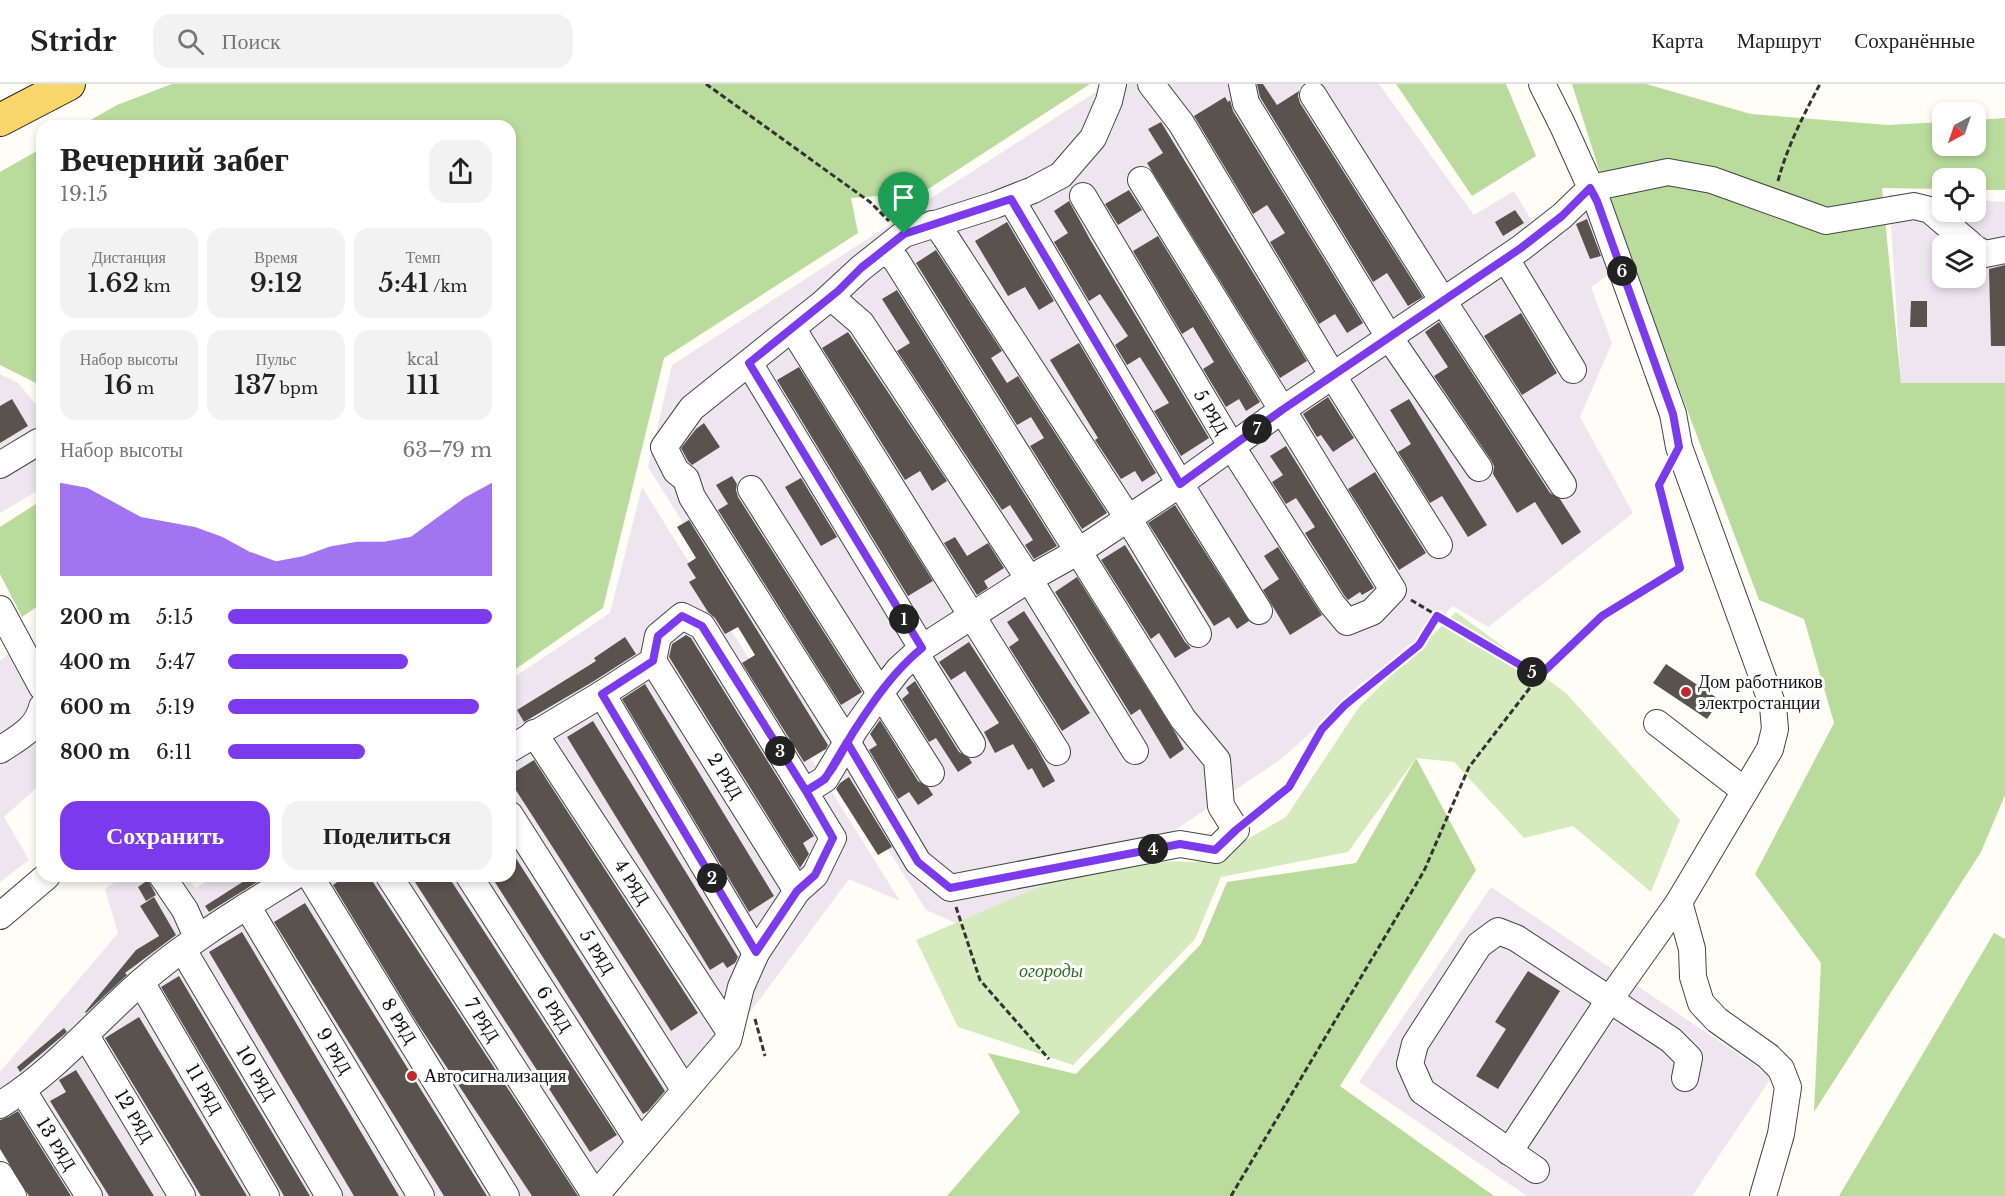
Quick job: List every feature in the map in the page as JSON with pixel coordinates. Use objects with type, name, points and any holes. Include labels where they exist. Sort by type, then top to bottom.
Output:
[{"type":"main road","points":[[0,120],[69,84]]},
{"type":"street","points":[[894,242],[896,260],[1183,719],[1217,760],[1221,806],[1236,830],[1215,850],[1180,844],[950,888],[918,862],[847,742],[692,497],[686,479],[676,471],[664,447],[692,408],[831,297],[861,268],[894,242],[932,224],[1011,199],[1060,175],[1093,138],[1109,101],[1113,84]]},
{"type":"street","points":[[1151,84],[1181,123],[1439,545]]},
{"type":"street","points":[[1242,84],[1246,103],[1389,337],[1479,468]]},
{"type":"street","points":[[1509,1152],[1610,999],[1679,902],[1770,748],[1775,729],[1773,706],[1679,447],[1673,414],[1597,201],[1542,84]]},
{"type":"street","points":[[1313,94],[1443,301],[1563,485]]},
{"type":"street","points":[[806,791],[825,779],[881,692],[899,669],[919,651],[971,615],[1079,551],[1180,484],[1282,410],[1506,259],[1545,230],[1590,188],[1668,172],[1712,180],[1826,220],[1914,206],[1930,210],[1958,234]]},
{"type":"street","points":[[1141,180],[1393,590]]},
{"type":"street","name":"5 РЯД","points":[[1083,196],[1232,447],[1332,604],[1347,622],[1372,612],[1393,590]]},
{"type":"street","points":[[1011,199],[1180,484],[1259,611]]},
{"type":"street","points":[[932,224],[939,228],[946,238],[1128,518],[1198,634]]},
{"type":"street","points":[[1986,254],[2005,250]]},
{"type":"street","points":[[1506,259],[1573,370]]},
{"type":"street","points":[[831,297],[861,323],[1029,579],[1135,751]]},
{"type":"street","points":[[792,328],[1057,752]]},
{"type":"street","points":[[749,363],[972,744]]},
{"type":"street","points":[[0,465],[36,443]]},
{"type":"street","points":[[751,489],[931,773]]},
{"type":"street","points":[[0,609],[36,676]]},
{"type":"street","points":[[516,744],[653,661],[658,636],[682,616],[702,626],[833,838],[815,875],[797,891],[756,952],[741,987],[728,1040],[595,1196]]},
{"type":"street","name":"2 РЯД","points":[[653,661],[797,891]]},
{"type":"street","points":[[602,694],[756,952]]},
{"type":"street","points":[[0,750],[28,732],[36,723]]},
{"type":"street","points":[[1658,723],[1745,791]]},
{"type":"street","name":"4 РЯД","points":[[534,733],[730,1032]]},
{"type":"street","name":"5 РЯД","points":[[516,824],[684,1089]]},
{"type":"street","points":[[0,916],[40,882]]},
{"type":"street","name":"10 РЯД","points":[[166,882],[184,910],[190,943],[329,1196]]},
{"type":"street","points":[[0,1106],[23,1091],[141,982],[190,943],[285,882]]},
{"type":"street","name":"8 РЯД","points":[[314,882],[506,1196]]},
{"type":"street","name":"7 РЯД","points":[[393,882],[595,1196]]},
{"type":"street","name":"6 РЯД","points":[[473,882],[640,1143]]},
{"type":"street","points":[[1679,902],[1692,949],[1693,977],[1701,1003],[1717,1020],[1768,1056],[1781,1069],[1788,1087],[1781,1134],[1763,1196]]},
{"type":"street","name":"9 РЯД","points":[[247,906],[421,1196]]},
{"type":"street","points":[[1536,1170],[1422,1091],[1410,1064],[1415,1044],[1479,945],[1498,931],[1516,938],[1671,1040],[1689,1058],[1685,1078]]},
{"type":"street","name":"11 РЯД","points":[[141,982],[266,1196]]},
{"type":"street","name":"12 РЯД","points":[[86,1035],[182,1196]]},
{"type":"street","name":"13 РЯД","points":[[23,1091],[89,1196]]},
{"type":"street","points":[[0,1175],[13,1196]]},
{"type":"path","points":[[706,84],[870,202],[894,242]]},
{"type":"path","points":[[1773,202],[1785,157],[1820,84]]},
{"type":"path","points":[[1231,1196],[1424,871],[1469,767],[1539,676],[1602,616],[1680,568],[1659,485],[1679,447]]},
{"type":"path","points":[[1393,590],[1539,676]]},
{"type":"path","points":[[1236,830],[1289,787],[1322,729],[1345,705],[1419,645],[1437,616]]},
{"type":"path","points":[[950,888],[980,980],[1049,1059]]},
{"type":"shaded area","points":[[1108,84],[1379,84],[1474,215],[1514,191],[1546,244],[1594,207],[1614,271],[1591,287],[1612,343],[1580,417],[1633,513],[1488,627],[1453,606],[1280,760],[1004,944],[926,910],[648,467],[672,365]]},
{"type":"shaded area","points":[[1889,194],[1932,197],[1932,222],[1986,222],[1986,201],[2005,202],[2005,383],[1901,383]]},
{"type":"shaded area","points":[[0,374],[18,383],[36,405],[36,492],[0,513]]},
{"type":"shaded area","points":[[642,487],[900,901],[849,879],[614,1196],[60,1196],[0,1100],[0,1072],[118,933],[105,889],[115,882],[190,882],[196,888],[206,882],[516,882],[516,676],[610,613]]},
{"type":"shaded area","points":[[14,651],[36,693],[36,788],[4,817],[29,860],[0,882],[0,660]]},
{"type":"shaded area","points":[[1491,887],[1772,1077],[1692,1196],[1527,1196],[1359,1082]]},
{"type":"green space","points":[[172,84],[1090,84],[922,193],[851,198],[858,233],[664,358],[603,608],[516,669],[516,120],[91,120],[117,105]]},
{"type":"green space","points":[[1396,84],[1506,84],[1536,156],[1472,196]]},
{"type":"green space","points":[[1572,84],[1646,84],[1751,114],[1888,125],[1932,123],[1932,156],[1986,156],[1986,119],[2005,118],[2005,190],[1986,190],[1986,168],[1932,168],[1932,189],[1882,188],[1901,383],[2005,383],[2005,795],[1981,852],[1814,1112],[1821,963],[1755,874],[1834,723],[1804,619],[1759,600],[1611,208]]},
{"type":"green space","points":[[36,151],[36,383],[0,365],[0,172]]},
{"type":"green space","points":[[36,504],[36,607],[22,617],[0,574],[0,527]]},
{"type":"green space","name":"огороды","points":[[1456,612],[1566,693],[1680,820],[1651,892],[1573,826],[1524,838],[1454,762],[1416,758],[1348,852],[1221,877],[1195,939],[1073,1065],[958,1027],[916,940],[1062,877],[1143,861],[1207,862],[1286,817],[1359,707]]},
{"type":"green space","points":[[1416,758],[1476,870],[1340,1086],[1494,1196],[947,1196],[1020,1112],[988,1053],[1076,1074],[1201,944],[1227,882],[1356,863]]},
{"type":"green space","points":[[1994,933],[2005,939],[2005,1196],[1839,1196]]},
{"type":"building","points":[[1257,84],[1263,84],[1277,105],[1299,91],[1300,103],[1423,297],[1408,306],[1387,273],[1373,282],[1260,97]]},
{"type":"building","points":[[1225,97],[1228,102],[1230,100],[1233,111],[1363,323],[1347,333],[1335,314],[1319,324],[1270,242],[1285,233],[1267,205],[1253,214],[1194,116]]},
{"type":"building","points":[[1161,122],[1307,361],[1280,378],[1147,163],[1163,153],[1148,129]]},
{"type":"building","points":[[1129,190],[1142,210],[1118,225],[1105,204]]},
{"type":"building","points":[[1069,201],[1209,438],[1181,456],[1154,411],[1169,403],[1140,357],[1127,365],[1115,345],[1128,336],[1100,294],[1089,301],[1054,242],[1068,233],[1054,211]]},
{"type":"building","points":[[1515,210],[1524,223],[1503,236],[1495,222]]},
{"type":"building","points":[[1587,219],[1601,256],[1590,259],[1576,224]]},
{"type":"building","points":[[1007,222],[1054,301],[1039,310],[1025,287],[1008,296],[975,241]]},
{"type":"building","points":[[1158,236],[1260,402],[1246,411],[1239,399],[1226,407],[1203,369],[1214,362],[1193,327],[1182,334],[1133,251]]},
{"type":"building","points":[[936,250],[1002,351],[991,358],[1007,383],[1018,376],[1107,513],[1082,529],[1030,446],[1044,438],[1031,417],[1017,425],[916,263]]},
{"type":"building","points":[[2005,265],[2005,346],[1991,346],[1989,269]]},
{"type":"building","points":[[897,290],[1057,546],[1034,559],[1025,545],[1033,540],[1010,505],[1002,510],[897,351],[910,343],[882,299]]},
{"type":"building","points":[[1911,301],[1927,301],[1927,327],[1910,327]]},
{"type":"building","points":[[1521,313],[1557,373],[1522,395],[1484,336]]},
{"type":"building","points":[[1439,322],[1550,493],[1560,499],[1581,532],[1562,545],[1535,502],[1517,513],[1493,474],[1494,466],[1491,460],[1434,376],[1448,367],[1425,332]]},
{"type":"building","points":[[848,332],[947,481],[932,491],[920,471],[905,480],[822,348]]},
{"type":"building","points":[[1079,343],[1156,473],[1142,482],[1135,471],[1121,479],[1095,440],[1098,438],[1050,360]]},
{"type":"building","points":[[799,367],[933,581],[908,596],[777,380]]},
{"type":"building","points":[[1328,397],[1354,438],[1333,452],[1321,435],[1317,437],[1303,414]]},
{"type":"building","points":[[12,399],[28,426],[0,443],[0,406]]},
{"type":"building","points":[[1409,399],[1487,525],[1468,537],[1442,496],[1430,503],[1398,452],[1411,444],[1390,410]]},
{"type":"building","points":[[704,423],[720,447],[692,465],[681,448],[696,429]]},
{"type":"building","points":[[1286,446],[1374,588],[1362,595],[1360,592],[1348,600],[1344,595],[1305,533],[1315,527],[1296,498],[1286,504],[1272,482],[1283,475],[1270,456]]},
{"type":"building","points":[[1375,472],[1426,553],[1399,570],[1348,489]]},
{"type":"building","points":[[732,476],[737,484],[738,497],[862,692],[841,705],[718,510],[728,504],[716,485]]},
{"type":"building","points":[[801,478],[837,537],[821,546],[785,487]]},
{"type":"building","points":[[1175,505],[1249,621],[1237,629],[1229,617],[1214,626],[1148,523]]},
{"type":"building","points":[[689,520],[828,745],[826,749],[804,762],[742,663],[755,655],[738,627],[725,634],[689,582],[696,578],[687,564],[696,558],[677,527]]},
{"type":"building","points":[[955,537],[967,556],[988,543],[1004,568],[984,581],[988,588],[977,595],[944,543]]},
{"type":"building","points":[[1125,545],[1185,642],[1191,648],[1175,658],[1159,633],[1151,639],[1101,560]]},
{"type":"building","points":[[1278,547],[1322,615],[1290,635],[1263,590],[1279,579],[1264,556]]},
{"type":"building","points":[[1077,577],[1184,749],[1170,759],[1140,709],[1131,715],[1055,592]]},
{"type":"building","points":[[1024,611],[1090,713],[1062,731],[1009,647],[1019,640],[1007,622]]},
{"type":"building","points":[[686,635],[691,638],[814,836],[803,843],[809,854],[800,868],[669,657],[672,644]]},
{"type":"building","points":[[625,637],[636,654],[524,722],[517,710],[596,661],[594,658]]},
{"type":"building","points":[[969,642],[1036,746],[1055,781],[1043,788],[1032,768],[1028,770],[1013,744],[995,753],[984,732],[999,723],[965,671],[951,680],[939,662]]},
{"type":"building","name":"Дом работников электростанции","points":[[1666,664],[1720,700],[1707,719],[1653,683]]},
{"type":"building","points":[[915,681],[959,752],[969,758],[972,763],[958,772],[936,738],[929,742],[902,699],[909,693],[906,688]]},
{"type":"building","points":[[645,684],[774,896],[749,912],[622,699]]},
{"type":"building","points":[[880,720],[918,781],[928,787],[933,795],[918,805],[909,792],[898,799],[869,750],[877,745],[870,734]]},
{"type":"building","points":[[593,721],[738,957],[735,963],[727,968],[723,962],[710,970],[567,737]]},
{"type":"building","points":[[534,760],[698,1013],[671,1031],[516,790],[516,771]]},
{"type":"building","points":[[849,777],[892,847],[878,855],[836,789]]},
{"type":"building","points":[[516,858],[665,1091],[643,1114],[495,882],[516,882]]},
{"type":"building","points":[[149,882],[156,895],[146,901],[138,887]]},
{"type":"building","points":[[243,882],[257,882],[209,912],[205,906]]},
{"type":"building","points":[[337,882],[373,882],[578,1196],[532,1196],[416,1021],[333,885]]},
{"type":"building","points":[[415,882],[452,882],[617,1135],[590,1152]]},
{"type":"building","points":[[154,897],[176,935],[125,973],[127,975],[86,1013],[136,950],[159,936],[140,906]]},
{"type":"building","points":[[305,903],[487,1196],[444,1196],[274,922]]},
{"type":"building","points":[[242,932],[399,1196],[354,1196],[209,952]]},
{"type":"building","points":[[1528,971],[1560,991],[1498,1089],[1476,1076],[1506,1029],[1495,1022]]},
{"type":"building","points":[[179,976],[310,1196],[284,1196],[161,987]]},
{"type":"building","points":[[139,1017],[247,1196],[201,1196],[105,1038]]},
{"type":"building","points":[[64,1028],[67,1032],[20,1072],[17,1067]]},
{"type":"building","points":[[76,1070],[154,1196],[109,1196],[50,1101],[66,1092],[59,1080]]},
{"type":"building","points":[[18,1111],[71,1196],[29,1196],[0,1149],[0,1120]]},
{"type":"place","name":"Дом работников электростанции","points":[[1686,692]]},
{"type":"place","name":"Автосигнализация","points":[[412,1076]]},
{"type":"route","points":[[904,234],[749,363],[922,648],[899,669],[881,692],[855,729],[847,742],[825,779],[806,791],[833,838],[815,875],[797,891],[756,952],[602,694],[653,661],[658,636],[682,616],[702,626],[806,791],[825,779],[847,742],[918,862],[950,888],[1180,844],[1215,850],[1289,787],[1322,729],[1345,705],[1419,645],[1437,616],[1539,676],[1602,616],[1680,568],[1659,485],[1679,447],[1673,414],[1597,201],[1590,188],[1562,216],[1521,248],[1282,410],[1180,484],[1011,199],[904,234]]}]
